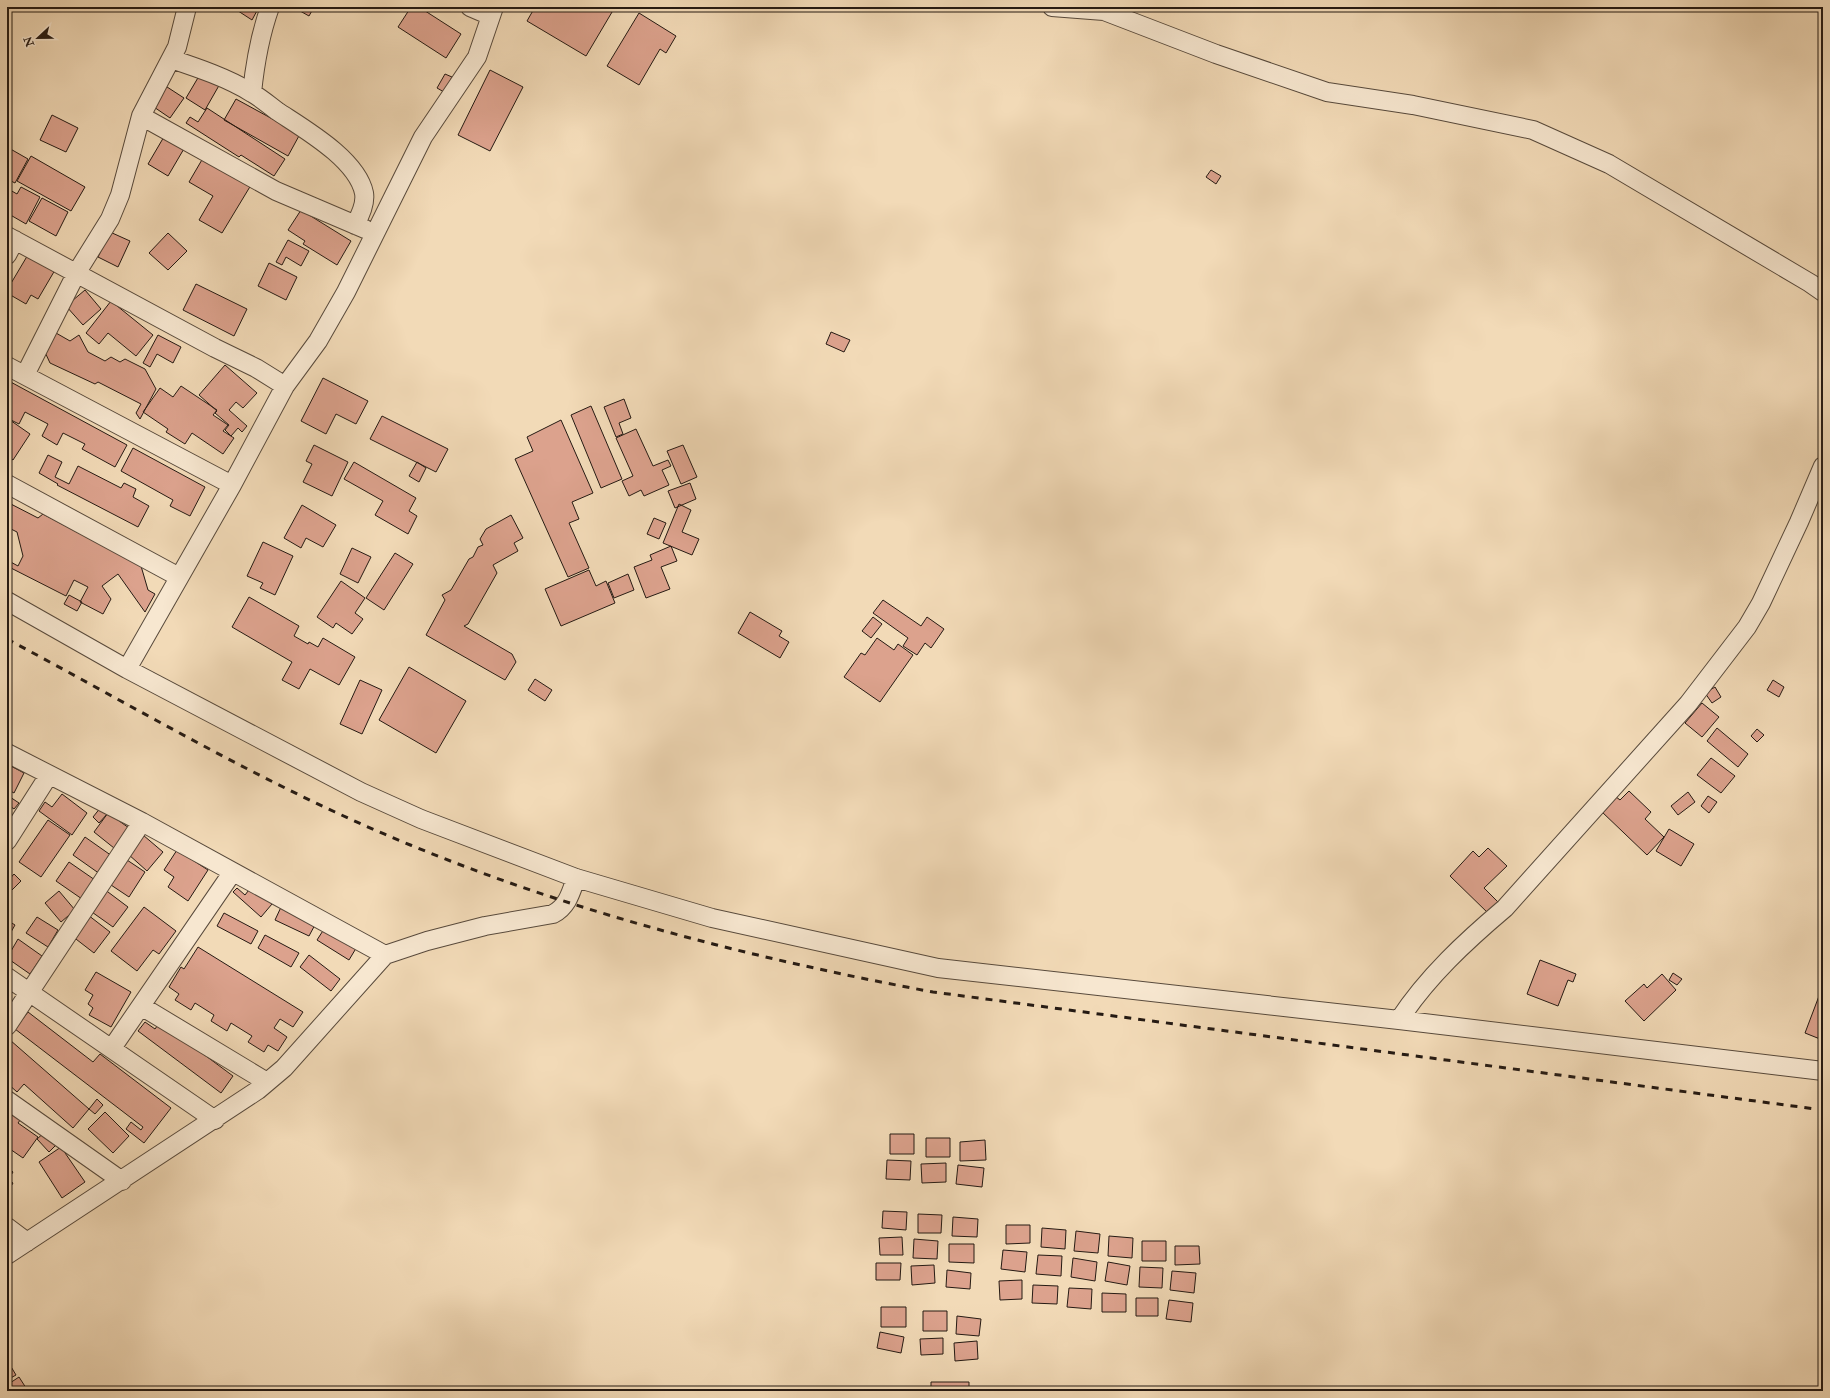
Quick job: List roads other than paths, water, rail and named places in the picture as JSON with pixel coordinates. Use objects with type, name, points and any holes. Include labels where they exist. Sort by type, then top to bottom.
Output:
[{"type":"street","points":[[25,375],[76,272],[110,219],[120,195],[141,116],[177,46],[187,7]]},
{"type":"street","points":[[252,93],[258,50],[264,23],[270,7]]},
{"type":"street","points":[[127,669],[232,485],[285,386],[318,341],[376,233],[423,137],[477,57],[493,12],[470,7]]},
{"type":"street","points":[[1052,7],[1104,11],[1216,54],[1327,92],[1413,105],[1533,130],[1609,164],[1810,282],[1823,292]]},
{"type":"street","points":[[171,59],[204,71],[252,93],[312,134],[343,160],[361,184],[364,194],[361,214],[355,225]]},
{"type":"street","points":[[141,116],[276,191],[376,233]]},
{"type":"street","points":[[10,244],[76,272],[215,348],[256,368],[285,386]]},
{"type":"street","points":[[7,366],[232,485]]},
{"type":"street","points":[[1399,1020],[1413,998],[1477,932],[1505,908],[1688,704],[1747,627],[1761,603],[1793,536],[1823,466]]},
{"type":"street","points":[[7,484],[179,577]]},
{"type":"street","points":[[7,601],[127,669],[361,792],[421,819],[576,878],[712,918],[938,968],[1399,1020],[1823,1071]]},
{"type":"street","points":[[7,753],[142,822],[232,873],[385,955]]},
{"type":"street","points":[[7,841],[49,775]]},
{"type":"street","points":[[7,1026],[142,822]]},
{"type":"street","points":[[112,1048],[232,873]]},
{"type":"street","points":[[7,1255],[215,1120],[268,1082],[303,1048],[385,955],[427,941],[484,926],[553,914],[559,911],[567,902],[576,878]]},
{"type":"street","points":[[7,977],[215,1120]]},
{"type":"street","points":[[141,1006],[268,1082]]},
{"type":"street","points":[[7,1100],[122,1181]]},
{"type":"street","points":[[7,1227],[28,1242]]},
{"type":"railway","points":[[7,639],[170,728],[293,792],[335,812],[479,872],[553,898],[704,942],[856,977],[933,992],[1823,1110]]}]
